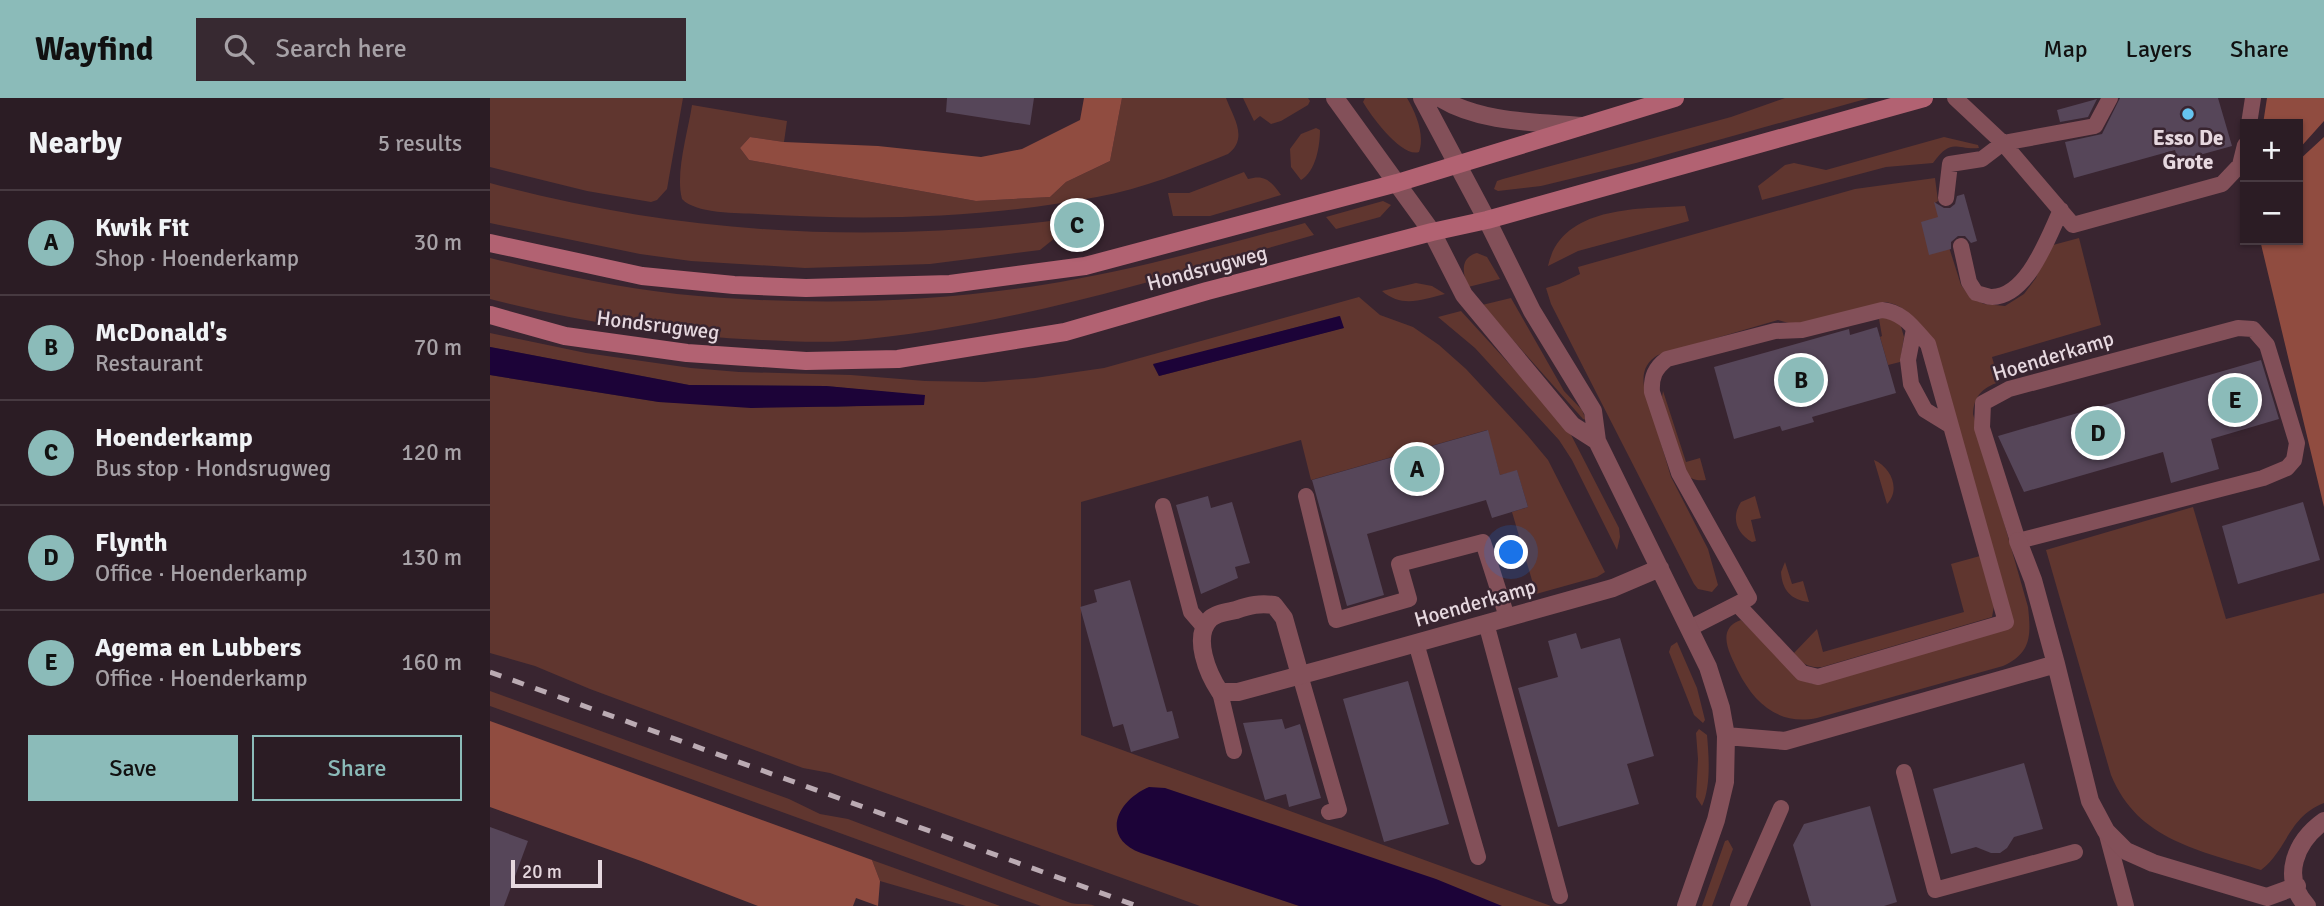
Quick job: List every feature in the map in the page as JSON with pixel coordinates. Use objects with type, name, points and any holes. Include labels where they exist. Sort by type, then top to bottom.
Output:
[{"type":"main road","name":"Hondsrugweg","points":[[490,243],[642,276],[734,285],[806,288],[950,284],[1085,266],[1396,183],[1675,98]]},
{"type":"main road","name":"Hondsrugweg","points":[[490,315],[565,335],[687,353],[806,361],[898,359],[1066,332],[1207,291],[1487,220],[1924,98]]},
{"type":"street","points":[[1335,98],[1432,232],[1464,295],[1572,425],[1597,441]]},
{"type":"street","points":[[1422,98],[1532,311],[1593,411],[1597,441],[1708,667],[1721,708],[1726,736],[1725,782],[1686,906]]},
{"type":"street","points":[[1440,98],[1482,114],[1582,126]]},
{"type":"street","name":"Hoenderkamp","points":[[2018,541],[2033,580],[2090,801],[2106,831],[2126,851],[2153,863],[2267,897],[2297,886]]},
{"type":"street","name":"Hoenderkamp","points":[[1220,692],[1238,692],[1416,643],[1620,585],[1660,568]]},
{"type":"street","points":[[1220,692],[1212,679],[1202,646],[1204,627],[1212,617],[1258,603],[1274,605],[1284,618],[1300,675]]},
{"type":"street","points":[[1726,736],[1785,741],[2056,664]]},
{"type":"street","points":[[2306,906],[2301,900],[2293,873],[2295,854],[2308,832],[2324,821]]},
{"type":"lane","points":[[1955,98],[2003,143],[2073,225],[2222,184],[2240,165]]},
{"type":"lane","points":[[1946,198],[1950,164],[1982,159],[2003,143],[2095,126],[2110,98]]},
{"type":"lane","points":[[2250,119],[2253,98]]},
{"type":"lane","points":[[1961,246],[1969,282],[1976,293],[1993,297],[2008,292],[2022,284],[2061,210]]},
{"type":"lane","points":[[1690,628],[1749,598],[1679,473],[1654,401],[1651,381],[1657,367],[1667,359],[1775,331],[1802,330],[1882,310],[1894,312],[1928,344],[2006,622],[1818,677],[1802,673],[1738,605]]},
{"type":"lane","name":"Hoenderkamp","points":[[2238,328],[2253,329],[2267,345],[2297,443],[2294,460],[2287,468],[2263,478],[2018,541],[1982,428],[1983,403],[2009,389],[2238,328]]},
{"type":"lane","points":[[1914,329],[1908,360],[1911,384],[1925,410],[1951,426]]},
{"type":"lane","points":[[1307,496],[1336,621],[1409,599],[1399,564],[1483,542],[1507,617]]},
{"type":"lane","points":[[1163,506],[1191,612],[1204,627]]},
{"type":"lane","points":[[1486,623],[1560,897]]},
{"type":"lane","points":[[1416,643],[1478,857]]},
{"type":"lane","points":[[1300,675],[1339,810],[1329,812]]},
{"type":"lane","points":[[1220,692],[1234,751]]},
{"type":"lane","points":[[1904,772],[1935,890],[2075,852]]},
{"type":"lane","points":[[1738,906],[1781,808]]},
{"type":"lane","points":[[2106,831],[2126,906]]},
{"type":"shaded area","points":[[490,98],[683,98],[667,189],[657,200],[651,202],[587,191],[490,167]]},
{"type":"shaded area","points":[[1084,98],[1122,98],[1110,161],[1066,182],[1050,197],[976,201],[749,160],[740,148],[750,137],[981,157],[1022,149],[1080,120]]},
{"type":"shaded area","points":[[1122,98],[1226,98],[1238,127],[1238,141],[1228,154],[1147,184],[1114,194],[1013,210],[928,216],[800,216],[718,212],[697,208],[682,199],[681,165],[692,105],[787,121],[784,142],[750,137],[740,148],[749,160],[976,201],[1050,197],[1066,182],[1110,161]]},
{"type":"shaded area","points":[[1243,98],[1308,98],[1310,101],[1308,105],[1281,121],[1271,124],[1260,116],[1254,121]]},
{"type":"shaded area","points":[[1365,98],[1407,98],[1419,124],[1419,152],[1404,149],[1396,143],[1373,117],[1363,102]]},
{"type":"shaded area","points":[[1785,98],[1869,98],[1636,163],[1541,186],[1498,191],[1494,189],[1497,181],[1503,179],[1731,117]]},
{"type":"shaded area","points":[[2267,98],[2324,98],[2324,121],[2303,144],[2303,119],[2264,119]]},
{"type":"shaded area","points":[[1316,128],[1320,130],[1316,158],[1310,171],[1301,180],[1291,167],[1290,149],[1301,134]]},
{"type":"shaded area","points":[[1944,137],[1978,145],[1979,148],[1954,146],[1945,150],[1933,163],[1886,167],[1762,200],[1758,186],[1785,165],[1794,163],[1826,170]]},
{"type":"shaded area","points":[[2324,137],[2324,507],[2261,245],[2303,245],[2303,156]]},
{"type":"shaded area","points":[[1244,172],[1248,179],[1259,177],[1267,180],[1281,195],[1210,216],[1173,216],[1168,193],[1189,193]]},
{"type":"shaded area","points":[[1935,178],[1938,201],[1935,203],[1961,285],[1971,298],[1984,304],[2005,306],[2024,294],[2036,278],[2043,258],[2053,245],[2079,238],[2101,325],[1992,357],[1999,382],[1988,387],[1975,402],[1973,414],[2028,607],[2028,642],[2020,655],[2003,666],[1817,718],[1791,719],[1769,710],[1744,683],[1727,642],[1728,629],[1733,624],[1741,620],[1801,680],[1813,684],[2001,631],[1927,337],[1904,309],[1884,302],[1799,326],[1778,320],[1658,355],[1650,361],[1644,372],[1644,386],[1671,477],[1708,549],[1718,585],[1712,592],[1698,589],[1694,584],[1551,304],[1546,288],[1580,274],[1578,267],[1855,189]]},
{"type":"shaded area","points":[[490,183],[562,201],[634,214],[780,230],[853,233],[926,231],[1073,218],[1076,230],[1060,234],[1040,250],[930,264],[805,268],[691,261],[640,254],[490,223]]},
{"type":"shaded area","points":[[1383,201],[1391,205],[1380,217],[1336,229],[1326,217]]},
{"type":"shaded area","points":[[1685,206],[1689,221],[1578,251],[1548,266],[1556,246],[1568,232],[1584,221],[1624,210]]},
{"type":"shaded area","points":[[1305,223],[1314,235],[1083,299],[965,325],[846,341],[761,340],[658,331],[590,321],[490,299],[490,258],[583,279],[677,294],[768,300],[860,301],[951,296],[1042,285],[1109,273]]},
{"type":"shaded area","points":[[1477,253],[1487,257],[1500,279],[1468,287],[1464,272],[1465,263],[1471,255]]},
{"type":"shaded area","points":[[1416,283],[1432,286],[1445,294],[1404,301],[1382,291]]},
{"type":"shaded area","points":[[1359,297],[1380,315],[1413,327],[1439,345],[1466,369],[1548,460],[1605,572],[1597,577],[1536,594],[1512,512],[1528,507],[1517,471],[1500,475],[1487,430],[1311,480],[1301,440],[1081,502],[1081,735],[1551,906],[1200,906],[830,773],[803,768],[535,666],[490,653],[490,375],[659,402],[836,407],[876,405],[925,396],[826,386],[689,385],[490,347],[490,333],[586,353],[739,372],[984,382],[1104,368]],"holes":[[[1339,316],[1343,328],[1159,376],[1153,365]]]},
{"type":"shaded area","points":[[1511,298],[1564,391],[1582,410],[1586,420],[1482,305]]},
{"type":"shaded area","points":[[1461,311],[1567,427],[1619,528],[1617,550],[1572,460],[1559,440],[1475,348],[1438,317]]},
{"type":"shaded area","points":[[1340,316],[1344,328],[1159,376],[1153,364]]},
{"type":"shaded area","points":[[1884,317],[1900,323],[1904,337],[1900,362],[1888,365],[1880,337],[1879,319]]},
{"type":"shaded area","points":[[490,347],[689,385],[826,386],[925,395],[924,405],[751,408],[659,402],[490,375]]},
{"type":"shaded area","points":[[1663,391],[1686,462],[1700,458],[1706,480],[1692,479],[1682,466],[1669,425]]},
{"type":"shaded area","points":[[1874,460],[1885,468],[1892,479],[1893,492],[1887,504]]},
{"type":"shaded area","points":[[1755,496],[1761,518],[1751,520],[1756,541],[1752,542],[1739,529],[1736,513],[1741,502]]},
{"type":"shaded area","points":[[2193,507],[2226,619],[2324,593],[2324,803],[2303,816],[2270,862],[2261,870],[2173,840],[2137,815],[2123,797],[2111,775],[2046,550]]},
{"type":"shaded area","points":[[1980,556],[1994,606],[1992,617],[1822,667],[1806,664],[1794,653],[1817,629],[1823,652],[1964,612],[1951,564]]},
{"type":"shaded area","points":[[1785,562],[1792,584],[1803,581],[1809,602],[1792,596],[1783,584],[1781,572]]},
{"type":"shaded area","points":[[1677,642],[1697,688],[1705,720],[1703,723],[1694,715],[1669,652],[1671,646]]},
{"type":"shaded area","points":[[490,691],[789,799],[820,814],[848,819],[1068,902],[1095,906],[1041,906],[490,706]]},
{"type":"shaded area","points":[[490,721],[872,860],[880,881],[878,906],[856,898],[853,906],[758,906],[490,807]]},
{"type":"shaded area","points":[[1699,729],[1707,735],[1708,753],[1708,781],[1702,806],[1696,797],[1696,733]]},
{"type":"shaded area","points":[[1149,787],[1165,788],[1436,879],[1502,906],[1299,906],[1141,853],[1120,838],[1118,819],[1129,801]]},
{"type":"shaded area","points":[[1728,840],[1733,849],[1712,906],[1702,906],[1725,841]]},
{"type":"shaded area","points":[[872,860],[1000,906],[966,906],[880,881]]},
{"type":"building","points":[[947,98],[1034,98],[1030,125],[946,112]]},
{"type":"building","points":[[2120,98],[2218,98],[2232,146],[2178,161],[2175,150],[2074,178],[2065,142],[2102,134]]},
{"type":"building","points":[[2097,99],[2088,117],[2060,122],[2057,110]]},
{"type":"building","points":[[1964,194],[1977,241],[1971,243],[1965,236],[1958,236],[1951,242],[1951,249],[1929,255],[1921,222],[1938,217],[1934,202],[1944,208],[1950,208],[1955,204],[1957,196]]},
{"type":"building","points":[[1877,327],[1896,393],[1812,417],[1814,422],[1782,431],[1780,426],[1734,439],[1714,367],[1849,329],[1850,335]]},
{"type":"building","points":[[2261,360],[2279,419],[2211,439],[2219,469],[2171,483],[2163,452],[2024,492],[1998,436]]},
{"type":"building","points":[[1488,430],[1500,475],[1517,470],[1528,507],[1492,518],[1486,500],[1367,534],[1384,595],[1347,606],[1312,480]]},
{"type":"building","points":[[1208,496],[1211,508],[1232,502],[1250,563],[1235,567],[1238,578],[1201,594],[1176,505]]},
{"type":"building","points":[[2303,502],[2320,560],[2238,584],[2222,526]]},
{"type":"building","points":[[1130,580],[1167,712],[1172,711],[1179,738],[1131,752],[1123,724],[1113,727],[1080,607],[1097,602],[1094,590]]},
{"type":"building","points":[[1576,633],[1581,649],[1620,638],[1654,756],[1627,764],[1639,804],[1558,827],[1518,688],[1558,677],[1548,641]]},
{"type":"building","points":[[1408,681],[1449,824],[1384,842],[1343,699]]},
{"type":"building","points":[[1282,719],[1285,729],[1300,724],[1321,798],[1289,807],[1286,794],[1265,800],[1243,723]]},
{"type":"building","points":[[2024,763],[2043,829],[2014,837],[2000,853],[1991,853],[1976,847],[1951,854],[1933,789]]},
{"type":"building","points":[[1870,806],[1897,902],[1884,906],[1811,906],[1793,845],[1804,824]]},
{"type":"building","points":[[490,827],[528,841],[504,906],[490,906]]},
{"type":"railway","points":[[490,672],[1137,906]]},
{"type":"place","name":"Esso De Grote","points":[[2188,114]]},
{"type":"place","name":"Hoenderkamp","points":[[1077,225]]},
{"type":"place","name":"McDonald's","points":[[1801,380]]},
{"type":"place","name":"Agema en Lubbers","points":[[2235,400]]},
{"type":"place","name":"Flynth","points":[[2098,433]]},
{"type":"place","name":"Kwik Fit","points":[[1417,469]]}]
